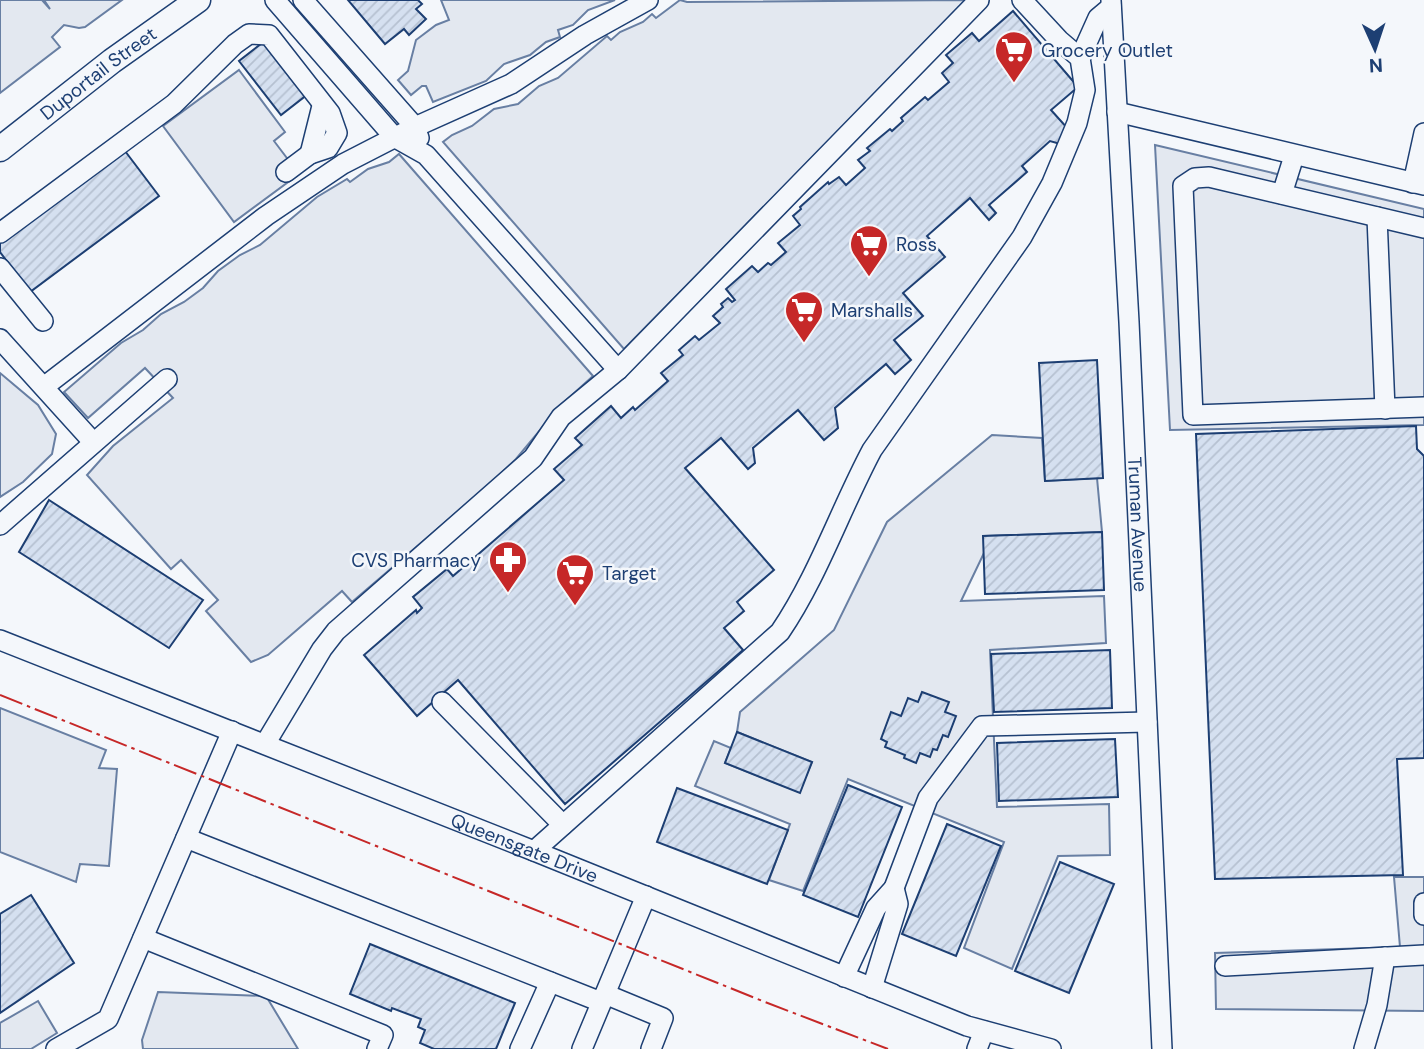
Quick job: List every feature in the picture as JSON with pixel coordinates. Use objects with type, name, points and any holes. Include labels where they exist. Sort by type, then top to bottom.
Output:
[{"type":"main road","name":"Duportail Street","points":[[0,149],[112,61],[198,0]]},
{"type":"street","points":[[275,0],[394,137],[426,155],[618,370]]},
{"type":"street","points":[[303,0],[415,127],[426,155]]},
{"type":"street","points":[[45,386],[286,202],[343,164],[394,137],[511,84],[584,35],[648,0]]},
{"type":"street","points":[[265,744],[322,649],[336,631],[533,458],[561,417],[618,370],[979,0]]},
{"type":"street","points":[[1023,0],[1059,40],[1080,58]]},
{"type":"street","points":[[534,851],[780,632],[797,608],[853,485],[872,450],[1022,237],[1052,183],[1077,123],[1085,90],[1080,58],[1098,18],[1111,4]]},
{"type":"street","name":"Truman Avenue","points":[[1111,4],[1162,1049]]},
{"type":"street","points":[[0,233],[174,104],[235,44],[249,34],[269,35],[322,106],[310,154],[286,172]]},
{"type":"street","points":[[1117,112],[1418,184],[1424,133]]},
{"type":"street","points":[[1282,194],[1294,156]]},
{"type":"street","points":[[1424,228],[1209,177],[1195,178],[1183,186],[1193,415],[1424,407]]},
{"type":"street","points":[[1377,217],[1385,409]]},
{"type":"street","points":[[0,268],[43,321]]},
{"type":"street","points":[[0,339],[93,442]]},
{"type":"street","points":[[0,525],[167,379]]},
{"type":"street","name":"Queensgate Drive","points":[[0,640],[872,988],[981,1040],[1040,1048]]},
{"type":"street","points":[[442,702],[563,825]]},
{"type":"street","points":[[844,977],[876,908],[894,888],[928,798],[982,726],[1147,722]]},
{"type":"street","points":[[69,1046],[108,1019],[232,731]]},
{"type":"street","points":[[186,838],[550,982],[663,1018],[651,1049]]},
{"type":"street","points":[[872,988],[898,904],[894,888]]},
{"type":"street","points":[[582,1049],[646,896]]},
{"type":"street","points":[[1424,903],[1424,915]]},
{"type":"street","points":[[143,938],[383,1035],[377,1049]]},
{"type":"street","points":[[1225,966],[1424,955]]},
{"type":"street","points":[[1364,1049],[1377,1005],[1384,957]]},
{"type":"street","points":[[520,1049],[550,982]]},
{"type":"shaded area","points":[[0,0],[42,0],[50,9],[44,0],[122,0],[85,27],[64,25],[52,37],[60,47],[0,93]]},
{"type":"shaded area","points":[[441,0],[615,0],[588,10],[573,25],[558,30],[560,37],[546,42],[530,55],[504,64],[486,81],[433,102],[426,86],[411,95],[398,80],[408,71],[416,40],[436,25],[449,20]]},
{"type":"shaded area","points":[[680,0],[967,0],[624,349],[443,142],[472,126],[494,109],[518,104],[539,86],[558,78],[607,36],[611,40],[652,14],[656,18]]},
{"type":"shaded area","points":[[239,70],[285,132],[274,141],[299,174],[234,222],[163,126]]},
{"type":"shaded area","points":[[1155,145],[1424,209],[1424,425],[1170,430]]},
{"type":"shaded area","points":[[399,154],[593,376],[561,405],[516,459],[492,482],[352,602],[342,591],[268,655],[251,662],[206,611],[218,600],[181,560],[171,569],[87,475],[113,446],[173,398],[145,368],[88,418],[64,392],[121,343],[203,288],[218,271],[260,245],[317,197],[347,179],[350,182],[368,169],[389,162]]},
{"type":"shaded area","points":[[0,373],[38,405],[56,434],[52,454],[23,482],[0,497]]},
{"type":"shaded area","points":[[992,435],[1042,438],[1045,481],[1097,478],[1102,532],[984,536],[984,553],[961,601],[1104,596],[1106,643],[990,650],[997,807],[1109,804],[1110,855],[1058,856],[1012,969],[964,948],[1004,842],[848,779],[803,891],[769,880],[790,824],[695,786],[714,741],[731,748],[725,763],[799,792],[812,762],[737,732],[740,712],[834,630],[887,522]]},
{"type":"shaded area","points":[[0,708],[106,750],[99,768],[117,769],[109,866],[80,864],[76,882],[0,852]]},
{"type":"shaded area","points":[[1394,877],[1424,877],[1424,1011],[1216,1009],[1215,953],[1400,947]]},
{"type":"shaded area","points":[[158,992],[266,996],[298,1049],[143,1049],[142,1040]]},
{"type":"shaded area","points":[[38,1001],[57,1033],[31,1049],[0,1049],[0,1023]]},
{"type":"building","points":[[348,0],[418,0],[422,4],[416,9],[426,19],[409,35],[404,29],[385,44]]},
{"type":"building","points":[[1013,11],[1078,87],[1051,110],[1069,130],[1064,145],[1050,141],[1022,166],[1027,172],[989,205],[996,213],[989,220],[970,198],[927,236],[945,257],[903,293],[923,316],[894,340],[911,360],[895,374],[886,364],[835,408],[838,428],[824,440],[798,410],[753,448],[755,463],[748,469],[721,438],[685,468],[774,570],[737,602],[744,611],[724,628],[743,650],[565,804],[458,680],[417,716],[364,655],[416,610],[417,613],[422,608],[413,597],[447,569],[453,576],[564,480],[554,469],[582,445],[575,438],[611,406],[621,418],[633,407],[635,410],[668,381],[661,373],[683,355],[679,350],[695,336],[699,340],[720,323],[713,316],[728,298],[732,302],[735,300],[726,289],[752,266],[758,272],[786,252],[778,243],[800,225],[793,216],[800,207],[828,182],[829,184],[839,177],[846,185],[865,168],[858,160],[870,151],[867,148],[890,129],[892,131],[903,121],[901,118],[925,97],[928,100],[949,82],[942,73],[953,63],[946,55],[972,33],[979,41]]},
{"type":"building","points":[[266,40],[308,94],[281,115],[239,61]]},
{"type":"building","points":[[122,147],[159,196],[30,292],[0,252],[0,238]]},
{"type":"building","points":[[1097,360],[1103,478],[1045,481],[1039,363]]},
{"type":"building","points":[[1416,426],[1417,449],[1424,456],[1424,758],[1397,759],[1403,875],[1215,879],[1196,434]]},
{"type":"building","points":[[49,500],[203,600],[169,648],[19,552]]},
{"type":"building","points":[[1102,532],[1104,590],[985,594],[983,536]]},
{"type":"building","points":[[1110,650],[1112,708],[994,712],[991,654]]},
{"type":"building","points":[[922,692],[949,702],[945,712],[956,716],[948,737],[943,735],[937,750],[933,749],[930,757],[920,753],[916,763],[885,747],[887,742],[881,739],[891,712],[901,716],[908,698],[918,702]]},
{"type":"building","points":[[737,732],[812,762],[800,793],[725,763]]},
{"type":"building","points":[[1115,739],[1118,797],[999,801],[997,743]]},
{"type":"building","points":[[848,785],[902,807],[858,917],[803,895]]},
{"type":"building","points":[[677,788],[788,830],[767,884],[657,842]]},
{"type":"building","points":[[947,824],[1001,846],[956,956],[902,934]]},
{"type":"building","points":[[1060,862],[1114,884],[1069,993],[1015,971]]},
{"type":"building","points":[[31,895],[74,963],[0,1013],[0,914]]},
{"type":"building","points":[[370,944],[515,1003],[496,1049],[434,1049],[420,1043],[425,1030],[418,1027],[421,1019],[392,1008],[391,1011],[350,994]]},
{"type":"power","points":[[0,695],[888,1049]]},
{"type":"place","name":"Grocery Outlet","points":[[1014,84]]},
{"type":"place","name":"Ross","points":[[869,278]]},
{"type":"place","name":"Marshalls","points":[[804,344]]},
{"type":"place","name":"CVS Pharmacy","points":[[508,594]]},
{"type":"place","name":"Target","points":[[575,607]]}]
